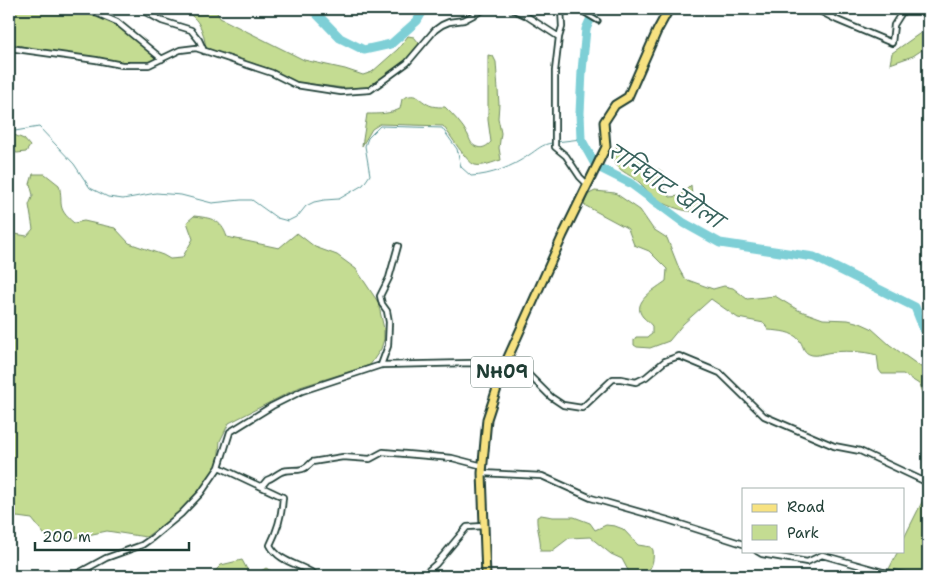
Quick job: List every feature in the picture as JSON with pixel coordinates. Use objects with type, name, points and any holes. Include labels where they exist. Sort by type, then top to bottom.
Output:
[{"type":"main road","name":"NH09","points":[[486,576],[483,470],[487,419],[505,364],[587,184],[606,147],[604,122],[615,104],[628,97],[657,31],[669,9]]},
{"type":"street","points":[[87,9],[117,22],[162,59]]},
{"type":"street","points":[[140,9],[162,21],[191,30],[199,40],[204,51]]},
{"type":"street","points":[[9,48],[122,65],[149,65],[180,50],[196,48],[272,73],[296,85],[341,92],[370,90],[407,63],[435,30],[442,25],[464,20],[485,9]]},
{"type":"street","points":[[512,9],[532,19],[559,37]]},
{"type":"street","points":[[562,9],[562,27],[556,54],[555,147],[566,156],[587,184]]},
{"type":"street","points":[[578,9],[598,21]]},
{"type":"street","points":[[816,9],[892,43],[894,25],[904,9]]},
{"type":"street","points":[[381,365],[388,346],[390,322],[380,296],[389,278],[398,246]]},
{"type":"street","points":[[73,576],[106,558],[142,545],[193,503],[219,467],[227,438],[234,428],[302,391],[381,365],[470,362],[505,364],[525,371],[563,405],[582,408],[614,380],[620,379],[636,382],[646,377],[665,361],[679,356],[720,373],[764,416],[834,446],[860,451],[928,483]]},
{"type":"street","points":[[262,486],[266,480],[273,478],[282,471],[307,468],[312,462],[343,456],[370,459],[383,452],[452,458],[483,470],[542,476],[591,498],[742,544]]},
{"type":"street","points":[[219,467],[283,497],[282,515],[270,546],[274,553],[310,571],[316,576]]},
{"type":"street","points":[[422,576],[436,564],[467,527],[484,526]]},
{"type":"street","points":[[759,552],[807,562],[822,554],[882,572],[914,576]]},
{"type":"green space","points":[[9,9],[73,9],[116,23],[157,59],[148,63],[121,63],[98,57],[38,50],[9,43]]},
{"type":"green space","points":[[179,9],[215,9],[220,18],[304,60],[363,75],[372,72],[398,49],[408,36],[414,37],[419,46],[385,78],[360,90],[296,82],[273,70],[206,48],[196,19]]},
{"type":"green space","points":[[928,30],[928,46],[913,56],[890,64],[892,53]]},
{"type":"green space","points":[[488,55],[493,56],[496,62],[501,160],[485,165],[471,163],[443,126],[380,124],[372,129],[362,146],[367,114],[392,112],[400,109],[402,99],[412,96],[432,106],[445,107],[463,127],[473,145],[481,148],[488,145],[491,142],[488,120]]},
{"type":"green space","points":[[14,135],[24,139],[30,146],[26,152],[17,153],[9,151],[9,136]]},
{"type":"green space","points":[[618,143],[643,162],[647,173],[653,173],[658,169],[664,173],[664,188],[670,197],[680,196],[691,185],[692,196],[697,201],[711,206],[711,210],[704,212],[688,211],[665,204],[652,196],[614,161],[612,156]]},
{"type":"green space","points":[[33,174],[45,174],[59,185],[62,209],[74,223],[84,221],[115,228],[129,243],[170,259],[182,258],[193,239],[187,222],[194,216],[215,220],[222,226],[227,237],[279,248],[297,233],[315,247],[337,255],[356,269],[378,302],[384,329],[381,349],[370,365],[300,387],[229,423],[220,441],[218,464],[207,482],[183,509],[146,537],[107,531],[59,541],[48,539],[32,519],[17,517],[9,522],[9,233],[27,236],[33,229],[29,205],[33,195],[30,184]]},
{"type":"green space","points":[[595,191],[615,193],[640,210],[653,229],[667,238],[685,279],[713,289],[724,286],[733,288],[747,299],[775,296],[798,310],[823,319],[848,320],[871,328],[890,345],[928,372],[928,397],[923,396],[919,384],[903,374],[882,374],[879,370],[877,355],[845,351],[816,355],[809,354],[794,335],[768,330],[764,323],[738,318],[711,299],[683,324],[669,341],[650,348],[637,347],[634,345],[636,337],[648,337],[652,334],[652,326],[643,317],[640,306],[646,296],[666,281],[667,269],[649,251],[634,245],[628,229],[584,205],[587,195]]},
{"type":"green space","points":[[928,490],[928,576],[888,571],[898,552],[904,552],[904,538]]},
{"type":"green space","points":[[541,515],[574,517],[590,523],[595,530],[606,525],[623,529],[638,545],[651,547],[653,550],[652,562],[646,576],[631,576],[622,559],[611,554],[590,537],[569,538],[552,551],[540,551],[537,517]]},
{"type":"green space","points":[[242,560],[248,571],[257,572],[266,568],[271,571],[272,576],[235,576],[230,573],[213,573],[221,565]]},
{"type":"waterway","name":"रानिघाट खोला","points":[[312,9],[340,38],[364,50],[391,44],[417,21],[424,9]]},
{"type":"waterway","name":"रानिघाट खोला","points":[[595,9],[586,29],[580,113],[581,139],[596,166],[630,183],[684,223],[720,243],[814,257],[915,307],[928,340]]},
{"type":"waterway","points":[[9,132],[39,127],[74,164],[90,188],[108,197],[123,199],[156,193],[181,195],[212,203],[252,200],[277,218],[288,221],[298,216],[306,206],[314,202],[339,199],[363,185],[370,175],[365,146],[368,138],[380,126],[442,128],[457,149],[461,167],[471,176],[486,174],[508,167],[542,146],[552,143]]},
{"type":"waterway","points":[[556,142],[581,139]]}]
